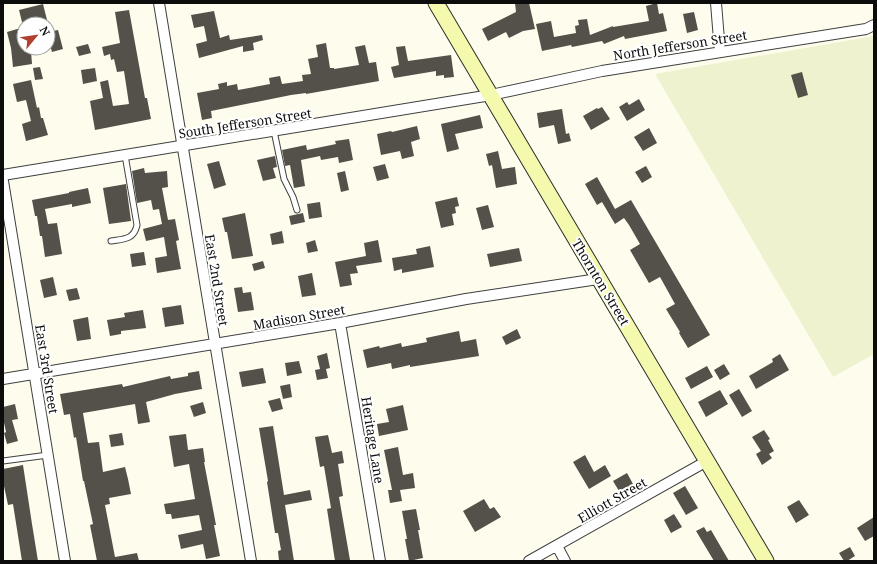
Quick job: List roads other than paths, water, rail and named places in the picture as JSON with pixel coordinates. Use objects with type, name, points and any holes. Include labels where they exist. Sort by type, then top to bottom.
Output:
[{"type":"street","name":"East 2nd Street","points":[[159,3],[214,344],[251,561]]},
{"type":"street","name":"Thornton Street","points":[[436,3],[766,561]]},
{"type":"street","points":[[716,3],[720,52]]},
{"type":"street","name":"North Jefferson Street","points":[[491,96],[602,71],[866,29],[874,25]]},
{"type":"street","name":"South Jefferson Street","points":[[3,175],[491,96]]},
{"type":"street","name":"East 3rd Street","points":[[3,181],[65,561]]},
{"type":"street","name":"Madison Street","points":[[3,379],[340,323],[466,299],[598,279]]},
{"type":"street","name":"Heritage Lane","points":[[340,323],[380,561]]},
{"type":"street","name":"Elliott Street","points":[[529,561],[707,461]]},
{"type":"street","points":[[557,546],[565,561]]},
{"type":"lane","points":[[274,131],[284,179],[295,202],[297,210]]},
{"type":"lane","points":[[111,241],[131,236],[136,231],[137,225],[125,155]]},
{"type":"lane","points":[[3,461],[48,455]]}]
